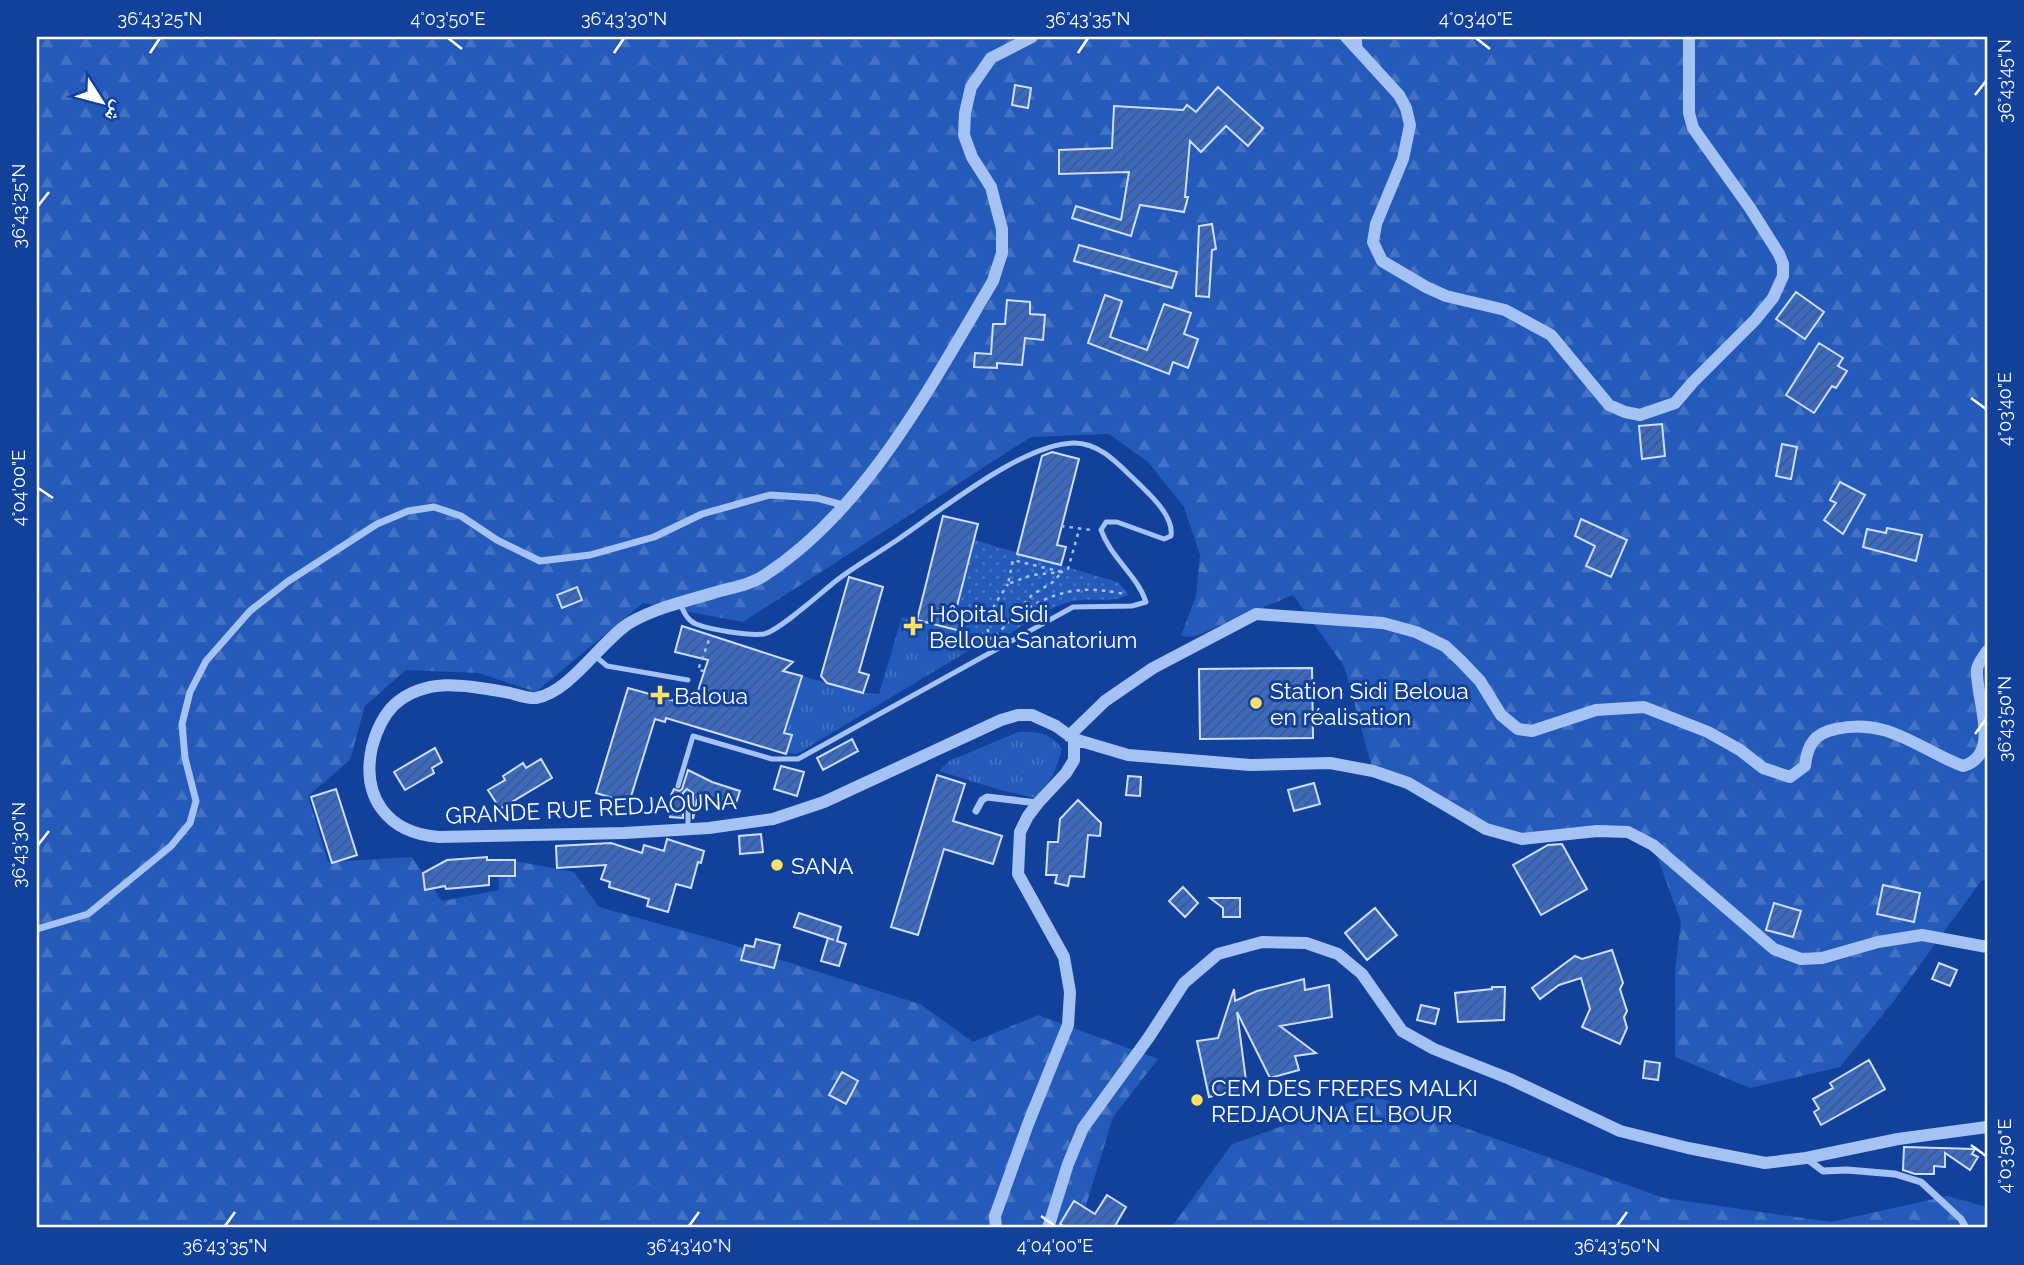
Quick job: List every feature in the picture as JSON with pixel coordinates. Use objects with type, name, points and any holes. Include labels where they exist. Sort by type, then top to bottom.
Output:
[{"type":"street","name":"GRANDE RUE REDJAOUNA","points":[[1031,37],[991,58],[971,87],[965,113],[964,135],[972,157],[991,187],[1002,229],[1002,253],[993,281],[902,431],[843,505],[822,528],[763,576],[740,586],[680,603],[628,624],[555,689],[535,698],[466,685],[434,686],[413,692],[388,713],[374,740],[368,764],[370,783],[382,810],[409,832],[424,836],[611,833],[688,829],[773,819],[824,802],[1001,720],[1018,715],[1032,715],[1056,726],[1072,738],[1128,755],[1250,765],[1330,763],[1373,771],[1408,783],[1486,829],[1522,839],[1597,831],[1628,832],[1653,845],[1774,949],[1801,958],[1822,958],[1878,942],[1922,935],[1987,947]]},
{"type":"street","points":[[1346,37],[1399,95],[1410,125],[1403,159],[1376,225],[1373,242],[1382,261],[1426,288],[1446,296],[1505,310],[1551,335],[1609,405],[1640,415],[1675,403],[1755,320],[1773,298],[1783,276],[1783,264],[1779,254],[1693,128],[1689,113],[1689,37]]},
{"type":"street","points":[[37,929],[88,914],[172,846],[190,823],[196,801],[186,758],[182,724],[190,692],[206,661],[250,611],[287,582],[377,524],[408,512],[434,508],[461,516],[497,540],[540,561],[590,555],[641,541],[702,514],[769,495],[817,498],[843,505]]},
{"type":"street","points":[[996,1228],[995,1216],[1068,1025],[1070,992],[1064,957],[1018,874],[1020,832],[1028,816],[1074,760],[1072,738],[1105,701],[1153,668],[1256,614],[1383,623],[1416,632],[1445,646],[1480,681],[1500,715],[1518,729],[1532,731],[1596,710],[1644,706],[1708,732],[1740,750],[1763,768],[1790,777],[1805,766],[1806,750],[1824,731],[1862,725],[1901,735],[1963,766],[1975,760],[1985,745],[1977,668],[1987,651]]},
{"type":"street","points":[[976,811],[987,797],[1038,803]]},
{"type":"street","points":[[1048,1228],[1068,1164],[1083,1128],[1149,1037],[1184,983],[1218,954],[1262,942],[1306,943],[1338,954],[1362,974],[1402,1031],[1434,1049],[1510,1079],[1620,1131],[1765,1163],[1806,1158],[1898,1139],[1987,1127]]},
{"type":"street","points":[[1806,1158],[1823,1171],[1895,1174],[1921,1182],[1961,1219],[1966,1228]]},
{"type":"lane","points":[[1359,37],[1360,52]]},
{"type":"lane","points":[[678,786],[693,736],[772,759],[798,759],[1073,607],[1132,606],[1146,602],[1142,589],[1106,543],[1101,530],[1106,522],[1117,522],[1164,539],[1171,536],[1172,528],[1168,518],[1144,488],[1109,456],[1093,446],[1073,443],[1039,449],[982,482],[843,575],[766,634],[739,633],[695,624],[688,618],[680,603]]},
{"type":"lane","points":[[595,656],[607,666],[688,680]]},
{"type":"lane","points":[[688,793],[688,829]]},
{"type":"path","points":[[1062,526],[1079,530],[1101,530]]},
{"type":"path","points":[[1008,584],[1032,575],[1068,569],[1079,530]]},
{"type":"path","points":[[993,641],[987,632],[988,618],[1008,584],[1013,560],[1062,572]]},
{"type":"path","points":[[983,657],[1032,595],[1053,582],[1062,572]]},
{"type":"path","points":[[704,671],[698,670],[704,649],[707,648]]},
{"type":"green space","points":[[37,37],[1987,37],[1987,879],[1981,881],[1893,1002],[1840,1067],[1750,1088],[1675,1057],[1675,970],[1681,922],[1653,845],[1627,832],[1522,839],[1373,771],[1344,666],[1293,595],[1193,637],[1181,636],[1196,596],[1200,555],[1184,507],[1148,462],[1109,434],[1031,437],[743,622],[643,603],[536,692],[478,673],[406,670],[365,706],[350,760],[308,796],[328,862],[412,857],[442,901],[499,890],[498,858],[574,872],[599,907],[724,942],[920,1004],[973,1042],[1038,1015],[1158,1059],[1113,1117],[1079,1228],[37,1228]]},
{"type":"green space","points":[[974,540],[1118,582],[1129,595],[1111,599],[1079,600],[1060,605],[1009,634],[999,632],[988,637],[961,631],[965,613],[956,610]]},
{"type":"green space","points":[[902,617],[961,631],[983,642],[797,754],[788,753],[792,736],[785,732],[802,676],[863,693],[879,694]]},
{"type":"green space","points":[[1018,732],[1043,734],[1059,744],[1062,750],[1053,776],[1035,798],[939,771],[949,761]]},
{"type":"green space","points":[[1371,1095],[1664,1198],[1831,1222],[1947,1196],[1987,1207],[1987,1228],[1171,1228],[1232,1144]]},
{"type":"building","points":[[1015,85],[1031,88],[1028,108],[1012,105]]},
{"type":"building","points":[[1218,87],[1263,128],[1248,146],[1226,126],[1201,152],[1190,141],[1185,197],[1188,197],[1184,212],[1140,205],[1131,236],[1072,218],[1076,206],[1121,220],[1129,172],[1059,174],[1059,150],[1112,148],[1114,106],[1183,110],[1187,105],[1196,112]]},
{"type":"building","points":[[1212,224],[1216,249],[1212,250],[1209,297],[1196,296],[1199,226]]},
{"type":"building","points":[[1079,245],[1177,272],[1172,288],[1074,261]]},
{"type":"building","points":[[1796,292],[1824,312],[1805,339],[1776,319]]},
{"type":"building","points":[[1105,295],[1122,301],[1110,337],[1147,350],[1164,304],[1191,313],[1184,334],[1198,339],[1188,368],[1173,362],[1169,374],[1088,343]]},
{"type":"building","points":[[1007,300],[1030,302],[1030,314],[1045,315],[1043,340],[1025,338],[1022,365],[997,363],[997,368],[974,367],[975,353],[991,354],[993,324],[1005,324]]},
{"type":"building","points":[[1819,343],[1843,358],[1838,366],[1847,371],[1836,388],[1832,386],[1814,413],[1786,395]]},
{"type":"building","points":[[1662,424],[1665,456],[1642,459],[1639,426]]},
{"type":"building","points":[[1782,444],[1797,447],[1791,479],[1776,476]]},
{"type":"building","points":[[1052,452],[1079,459],[1057,545],[1066,547],[1061,565],[1017,554],[1042,456]]},
{"type":"building","points":[[1840,482],[1865,495],[1843,534],[1824,520],[1836,503],[1830,500]]},
{"type":"building","points":[[943,516],[978,524],[956,610],[965,613],[961,631],[917,620]]},
{"type":"building","points":[[1581,519],[1627,540],[1611,577],[1586,566],[1595,546],[1575,536]]},
{"type":"building","points":[[1887,528],[1922,535],[1916,561],[1863,547],[1867,529],[1886,533]]},
{"type":"building","points":[[849,577],[883,587],[859,672],[869,675],[863,693],[827,683],[821,676]]},
{"type":"building","points":[[577,587],[582,600],[562,608],[557,595]]},
{"type":"building","points":[[682,626],[793,662],[783,671],[802,676],[784,733],[792,735],[786,754],[666,718],[665,722],[655,719],[629,803],[596,793],[628,688],[693,706],[708,660],[675,652]]},
{"type":"building","name":"Station Sidi Beloua en réalisation","points":[[1312,668],[1313,738],[1200,739],[1199,669]]},
{"type":"building","points":[[852,739],[858,751],[823,770],[817,758]]},
{"type":"building","points":[[435,748],[442,762],[432,768],[434,773],[405,790],[394,772]]},
{"type":"building","points":[[541,759],[552,778],[500,809],[488,790],[505,780],[503,776],[523,763],[526,768]]},
{"type":"building","points":[[781,766],[804,772],[797,796],[774,789]]},
{"type":"building","points":[[688,770],[712,782],[740,791],[736,803],[722,799],[720,807],[697,800],[693,819],[693,793],[687,789],[683,793],[683,818],[670,817],[671,795],[674,789],[682,789]]},
{"type":"building","points":[[937,775],[965,784],[953,821],[1002,836],[993,864],[944,849],[918,935],[891,927]]},
{"type":"building","points":[[1128,776],[1141,777],[1140,796],[1126,795]]},
{"type":"building","points":[[1314,783],[1320,804],[1294,811],[1288,790]]},
{"type":"building","points":[[336,789],[357,855],[332,863],[311,797]]},
{"type":"building","points":[[1078,800],[1101,823],[1100,836],[1088,835],[1084,877],[1070,876],[1068,886],[1055,883],[1057,875],[1046,875],[1048,842],[1058,842],[1060,819]]},
{"type":"building","points":[[761,834],[763,852],[740,854],[739,836]]},
{"type":"building","points":[[667,839],[704,851],[691,888],[676,884],[668,912],[647,906],[649,899],[609,887],[610,882],[601,879],[606,865],[557,868],[556,846],[611,843],[642,853],[644,845],[664,851]]},
{"type":"building","points":[[1562,844],[1587,889],[1541,915],[1513,865],[1548,845]]},
{"type":"building","points":[[487,857],[487,860],[515,860],[515,876],[489,876],[489,885],[446,889],[445,886],[425,890],[423,873],[447,860]]},
{"type":"building","points":[[1883,885],[1920,893],[1914,922],[1877,914]]},
{"type":"building","points":[[1183,887],[1198,903],[1185,917],[1169,901]]},
{"type":"building","points":[[1210,898],[1240,898],[1240,917],[1223,917],[1223,908]]},
{"type":"building","points":[[1774,903],[1801,911],[1793,937],[1766,930]]},
{"type":"building","points":[[1375,908],[1397,935],[1367,960],[1345,933]]},
{"type":"building","points":[[799,913],[841,927],[837,941],[846,944],[839,966],[821,961],[828,938],[794,927]]},
{"type":"building","points":[[756,939],[780,945],[774,968],[741,960],[745,945],[754,947]]},
{"type":"building","points":[[1612,950],[1623,983],[1620,989],[1627,1011],[1624,1017],[1627,1028],[1620,1044],[1582,1027],[1590,1009],[1581,978],[1559,985],[1540,999],[1532,988],[1575,956],[1582,959]]},
{"type":"building","points":[[1939,963],[1957,970],[1950,986],[1932,979]]},
{"type":"building","points":[[1304,979],[1305,990],[1329,985],[1332,1017],[1280,1026],[1316,1053],[1295,1056],[1299,1070],[1270,1078],[1237,1012],[1247,1088],[1209,1097],[1197,1041],[1218,1038],[1234,989],[1235,1001],[1257,991]]},
{"type":"building","points":[[1505,987],[1504,1020],[1458,1022],[1455,993]]},
{"type":"building","points":[[1421,1005],[1439,1009],[1435,1024],[1417,1020]]},
{"type":"building","points":[[1869,1060],[1885,1089],[1821,1125],[1814,1112],[1819,1109],[1813,1099],[1833,1088],[1830,1083]]},
{"type":"building","points":[[1645,1061],[1660,1063],[1658,1080],[1643,1078]]},
{"type":"building","points":[[842,1072],[858,1081],[846,1104],[829,1095]]},
{"type":"building","points":[[1904,1147],[1975,1149],[1972,1154],[1978,1157],[1970,1170],[1945,1153],[1945,1167],[1934,1166],[1934,1174],[1915,1174],[1903,1170]]},
{"type":"building","points":[[1107,1195],[1126,1207],[1115,1226],[1118,1228],[1067,1228],[1060,1224],[1074,1201],[1095,1214]]},
{"type":"place","name":"Hôpital Sidi Belloua Sanatorium","points":[[913,626]]},
{"type":"place","name":"Baloua","points":[[660,695]]},
{"type":"place","name":"Station Sidi Beloua en réalisation","points":[[1256,703]]},
{"type":"place","name":"SANA","points":[[777,865]]},
{"type":"place","name":"CEM DES FRERES MALKI REDJAOUNA EL BOUR","points":[[1197,1100]]}]
